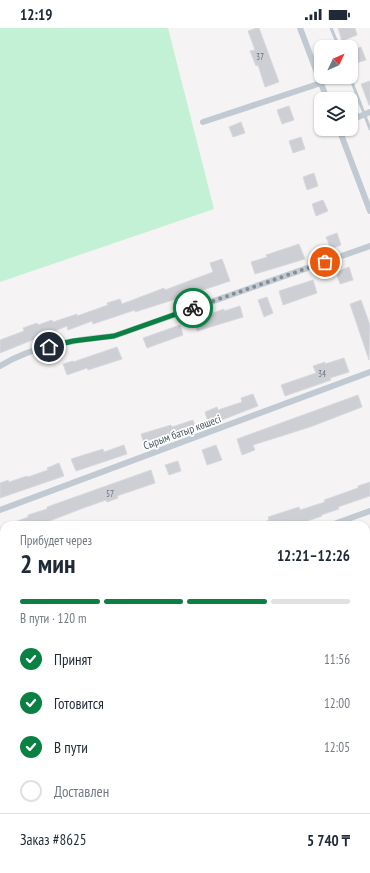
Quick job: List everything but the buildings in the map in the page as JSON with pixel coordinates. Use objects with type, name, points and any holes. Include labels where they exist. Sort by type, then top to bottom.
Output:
[{"type":"street","points":[[300,28],[314,65]]},
{"type":"street","points":[[203,122],[318,84]]},
{"type":"street","points":[[342,136],[370,211]]},
{"type":"street","points":[[0,366],[11,359],[37,350],[73,341],[114,336],[370,246]]},
{"type":"street","name":"Сырым батыр көшесі","points":[[0,510],[370,372]]},
{"type":"street","points":[[342,521],[370,511]]},
{"type":"lane","points":[[331,28],[335,40]]},
{"type":"lane","points":[[353,84],[367,114],[370,129]]},
{"type":"green space","points":[[0,28],[168,28],[214,209],[0,282]]},
{"type":"way so far","points":[[193,308],[325,262]]},
{"type":"route","points":[[49,347],[73,341],[114,336],[193,308]]}]
